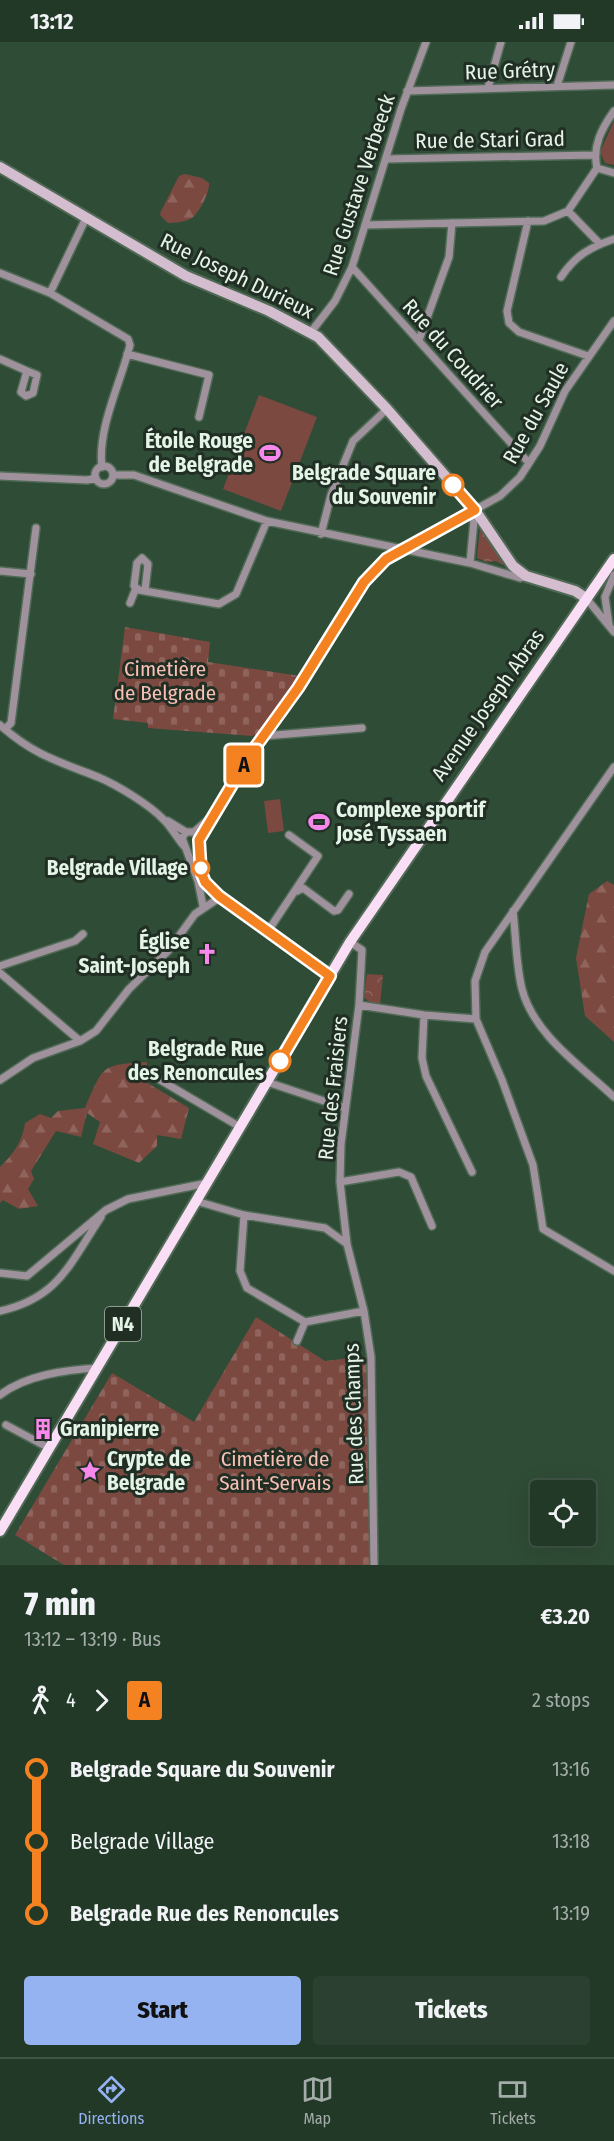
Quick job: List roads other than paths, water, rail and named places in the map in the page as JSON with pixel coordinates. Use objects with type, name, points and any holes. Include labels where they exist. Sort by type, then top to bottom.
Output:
[{"type":"main road","name":"N4","points":[[586,598],[614,559]]},
{"type":"main road","name":"Avenue Joseph Abras","points":[[196,1201],[350,942],[586,598]]},
{"type":"main road","name":"N4","points":[[0,1531],[196,1201]]},
{"type":"street","name":"Rue Gustave Verbeeck","points":[[311,332],[335,302],[352,267],[407,91],[426,42]]},
{"type":"street","points":[[488,88],[501,42]]},
{"type":"street","points":[[557,86],[571,42]]},
{"type":"street","name":"Rue Grétry","points":[[407,91],[614,86]]},
{"type":"street","points":[[365,225],[551,219],[568,211],[597,168],[594,155],[600,135],[614,111]]},
{"type":"street","name":"Rue de Stari Grad","points":[[386,159],[594,155]]},
{"type":"street","name":"Rue Joseph Durieux","points":[[0,167],[186,276],[311,332],[336,353],[387,409],[475,510],[513,566],[526,576]]},
{"type":"street","points":[[597,168],[614,173]]},
{"type":"street","points":[[568,211],[600,244]]},
{"type":"street","points":[[50,293],[86,218]]},
{"type":"street","points":[[528,221],[507,311],[509,323],[519,332],[588,356]]},
{"type":"street","points":[[418,340],[449,256],[452,223]]},
{"type":"street","points":[[561,277],[573,260],[600,244],[614,239]]},
{"type":"street","name":"Rue du Coudrier","points":[[352,267],[529,463]]},
{"type":"street","points":[[0,273],[50,293],[128,339],[127,354],[114,393],[100,454],[102,466]]},
{"type":"street","name":"Rue du Saule","points":[[212,816],[263,736],[298,688],[364,582],[386,559],[500,496],[520,477],[540,446],[565,391],[614,321]]},
{"type":"street","points":[[127,354],[209,375],[199,417]]},
{"type":"street","points":[[0,359],[27,371]]},
{"type":"street","points":[[321,534],[331,495],[352,441],[387,409]]},
{"type":"street","points":[[102,466],[110,468],[113,475]]},
{"type":"street","points":[[96,478],[96,472],[102,466]]},
{"type":"street","points":[[0,476],[87,480],[96,478],[106,484],[113,475]]},
{"type":"street","points":[[113,475],[134,475],[267,521],[470,563],[520,578],[526,576],[575,591],[586,598],[614,632]]},
{"type":"street","points":[[470,563],[475,510]]},
{"type":"street","points":[[136,588],[219,604],[229,600],[236,594],[267,521]]},
{"type":"street","points":[[36,528],[11,723],[3,727],[19,742],[47,759],[98,777],[163,818],[190,832],[199,840]]},
{"type":"street","points":[[130,603],[136,588],[137,563],[142,558],[148,564],[145,590]]},
{"type":"street","points":[[0,571],[31,574]]},
{"type":"street","points":[[609,625],[605,597],[614,574]]},
{"type":"street","points":[[263,736],[362,728]]},
{"type":"street","points":[[614,767],[513,911],[479,963],[474,981],[476,1018],[502,1080],[533,1165],[543,1229],[614,1271]]},
{"type":"street","points":[[184,846],[182,835],[212,816]]},
{"type":"street","points":[[212,816],[199,840],[198,859],[205,882],[227,903],[330,976]]},
{"type":"street","points":[[163,818],[184,846],[206,905]]},
{"type":"street","points":[[268,932],[318,855],[289,835]]},
{"type":"street","points":[[188,855],[194,860],[198,859]]},
{"type":"street","points":[[202,894],[206,888],[211,888]]},
{"type":"street","points":[[293,895],[303,888],[334,911],[338,910],[349,894]]},
{"type":"street","points":[[0,1079],[33,1058],[80,1041],[102,1025],[122,997],[158,963],[206,905],[219,896]]},
{"type":"street","points":[[206,905],[227,903]]},
{"type":"street","points":[[513,911],[522,988],[533,1014],[546,1034],[614,1097]]},
{"type":"street","points":[[0,966],[75,941],[83,934]]},
{"type":"street","name":"Rue des Fraisiers","points":[[347,1244],[340,1182],[345,1108],[359,1005],[362,950],[350,942]]},
{"type":"street","points":[[0,973],[80,1041]]},
{"type":"street","points":[[359,1005],[424,1015],[476,1018]]},
{"type":"street","points":[[424,1015],[422,1058],[426,1076],[472,1173]]},
{"type":"street","points":[[150,1074],[240,1127]]},
{"type":"street","points":[[267,1082],[345,1108]]},
{"type":"street","points":[[340,1182],[399,1172],[411,1177],[432,1226]]},
{"type":"street","points":[[0,1273],[27,1276],[106,1210],[145,1194],[207,1183]]},
{"type":"street","points":[[196,1201],[244,1215],[325,1228],[347,1244]]},
{"type":"street","points":[[0,1311],[17,1307],[53,1288],[106,1210]]},
{"type":"street","points":[[244,1215],[240,1271],[247,1288],[305,1322],[364,1311]]},
{"type":"street","name":"Rue des Champs","points":[[347,1244],[364,1311],[372,1357],[374,1565]]},
{"type":"street","points":[[297,1341],[305,1322]]},
{"type":"street","points":[[0,1395],[36,1378],[69,1370],[97,1368]]},
{"type":"street","points":[[6,1425],[49,1448]]},
{"type":"place","name":"Étoile Rouge de Belgrade","points":[[270,453]]},
{"type":"place","name":"Belgrade Square du Souvenir","points":[[453,485]]},
{"type":"place","name":"Complexe sportif José Tyssaen","points":[[319,822]]},
{"type":"place","name":"Belgrade Village","points":[[201,868]]},
{"type":"place","name":"Église Saint-Joseph","points":[[207,954]]},
{"type":"place","name":"Belgrade Rue des Renoncules","points":[[280,1061]]},
{"type":"place","name":"Granipierre","points":[[43,1429]]},
{"type":"place","name":"Crypte de Belgrade","points":[[90,1471]]},
{"type":"park label","name":"Cimetière de Belgrade","points":[[165,681]]},
{"type":"park label","name":"Cimetière de Saint-Servais","points":[[275,1471]]}]
